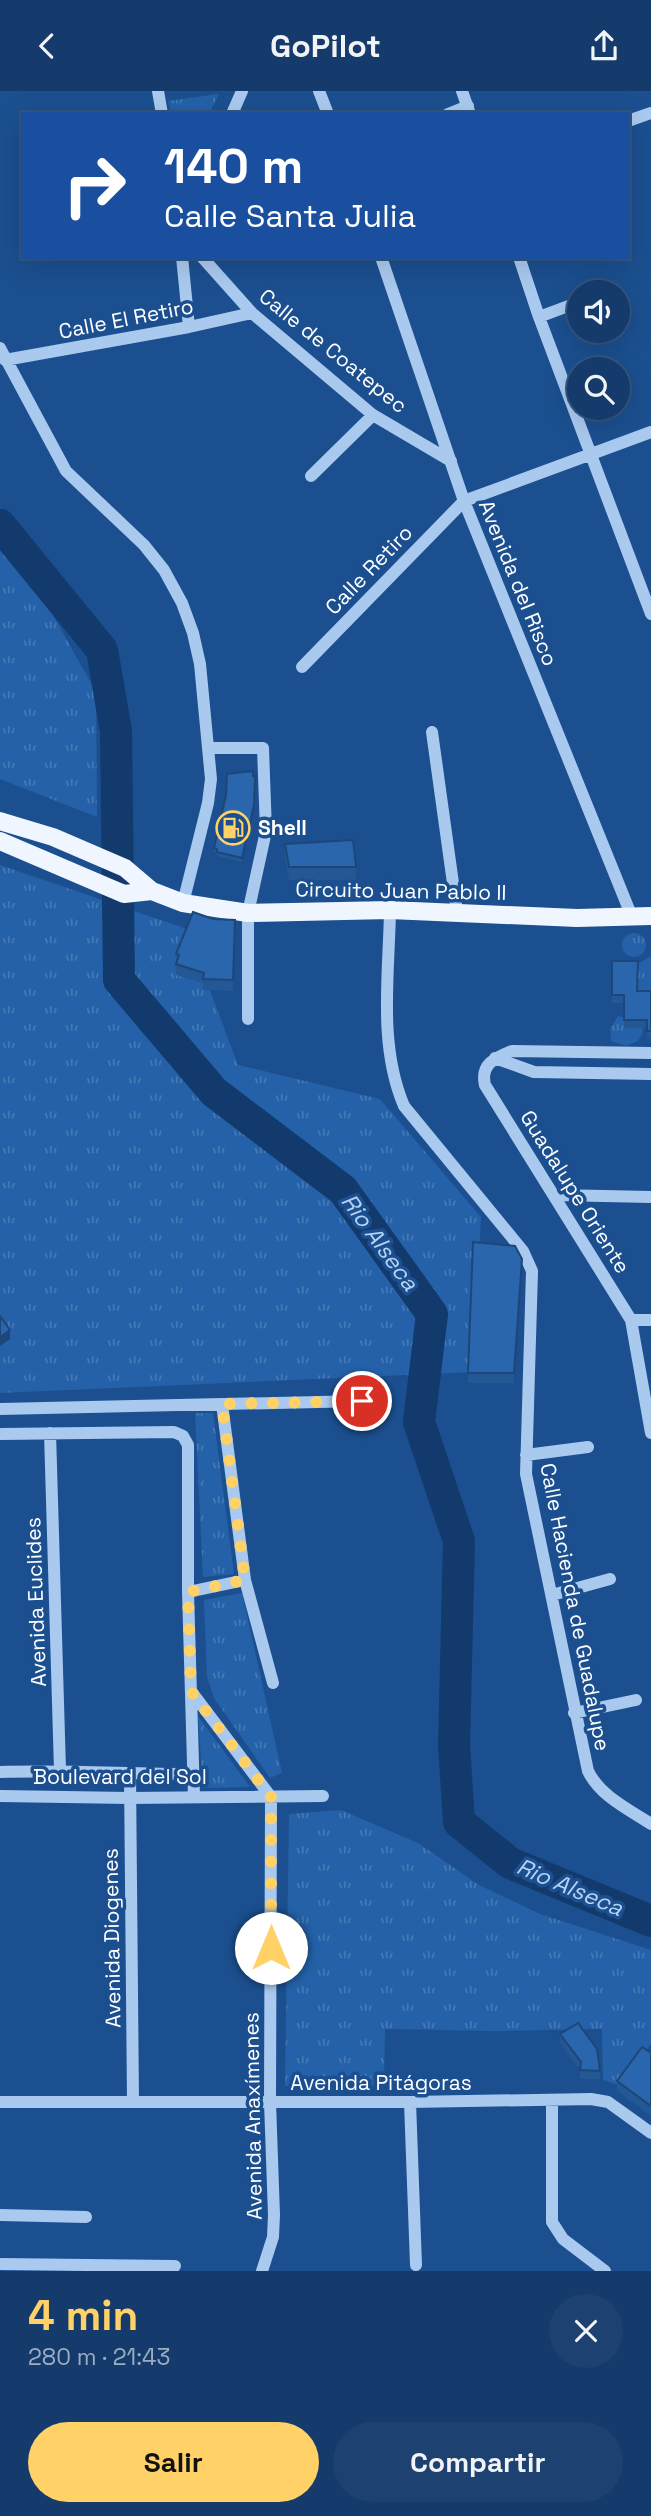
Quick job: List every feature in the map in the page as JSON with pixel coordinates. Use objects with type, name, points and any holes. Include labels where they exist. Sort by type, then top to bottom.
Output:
[{"type":"main road","name":"Circuito Juan Pablo II","points":[[0,821],[52,837],[125,868],[152,891],[183,903],[248,913],[390,910],[577,918],[651,916]]},
{"type":"main road","name":"Circuito Juan Pablo II","points":[[0,841],[124,894],[152,891]]},
{"type":"street","points":[[158,91],[162,112]]},
{"type":"street","points":[[233,112],[242,91]]},
{"type":"street","points":[[319,91],[327,112]]},
{"type":"street","points":[[462,91],[469,110]]},
{"type":"street","points":[[630,120],[651,113]]},
{"type":"street","points":[[182,259],[189,327]]},
{"type":"street","name":"Calle de Coatepec","points":[[204,259],[252,313],[373,415],[451,461]]},
{"type":"street","name":"Avenida del Risco","points":[[382,259],[464,501],[632,917]]},
{"type":"street","points":[[520,259],[651,614]]},
{"type":"street","points":[[539,317],[567,306]]},
{"type":"street","name":"Calle El Retiro","points":[[3,354],[189,327],[252,313]]},
{"type":"street","points":[[3,354],[66,471],[144,545],[164,570],[183,603],[193,633],[200,664],[211,779],[208,803],[183,903]]},
{"type":"street","points":[[311,476],[373,415]]},
{"type":"street","points":[[464,501],[651,432]]},
{"type":"street","name":"Calle Retiro","points":[[302,667],[464,501]]},
{"type":"street","points":[[432,732],[457,912]]},
{"type":"street","points":[[209,748],[263,748],[266,831],[248,913],[248,1019]]},
{"type":"street","name":"Calle Hacienda de Guadalupe","points":[[390,910],[387,1045],[397,1090],[404,1106],[529,1261],[532,1271],[526,1474],[588,1771],[593,1782],[603,1792],[651,1824]]},
{"type":"street","points":[[495,1058],[512,1051],[651,1053]]},
{"type":"street","points":[[495,1058],[534,1072],[651,1075]]},
{"type":"street","name":"Guadalupe Oriente","points":[[495,1058],[488,1063],[485,1070],[485,1085],[632,1320],[651,1433]]},
{"type":"street","points":[[555,1195],[651,1197]]},
{"type":"street","points":[[632,1320],[651,1320]]},
{"type":"street","points":[[0,1409],[362,1401]]},
{"type":"street","points":[[222,1404],[245,1580],[273,1683]]},
{"type":"street","points":[[0,1434],[174,1432],[183,1436],[188,1445],[188,1592],[194,1797]]},
{"type":"street","name":"Avenida Euclides","points":[[50,1433],[60,1770]]},
{"type":"street","points":[[526,1455],[588,1447]]},
{"type":"street","points":[[552,1595],[610,1579]]},
{"type":"street","points":[[188,1592],[245,1580]]},
{"type":"street","points":[[191,1691],[271,1797]]},
{"type":"street","points":[[575,1713],[636,1700]]},
{"type":"street","name":"Boulevard del Sol","points":[[0,1772],[60,1770],[193,1774]]},
{"type":"street","name":"Avenida Diogenes","points":[[130,1774],[133,2102]]},
{"type":"street","name":"Boulevard del Sol","points":[[0,1796],[323,1796]]},
{"type":"street","name":"Avenida Anaxímenes","points":[[262,2271],[273,2238],[274,2215],[270,2102],[271,1797]]},
{"type":"street","name":"Avenida Pitágoras","points":[[0,2102],[591,2099],[608,2102],[651,2133]]},
{"type":"street","points":[[552,2101],[552,2223],[563,2239],[605,2271]]},
{"type":"street","points":[[410,2102],[416,2265]]},
{"type":"street","points":[[0,2215],[86,2217]]},
{"type":"street","points":[[0,2264],[175,2266]]},
{"type":"green space","points":[[219,94],[210,112],[171,112],[168,101]]},
{"type":"green space","points":[[0,547],[48,606],[96,692],[97,817],[0,779]]},
{"type":"green space","points":[[0,865],[187,929],[238,1065],[380,1099],[481,1217],[473,1372],[0,1393]]},
{"type":"green space","points":[[634,933],[642,937],[646,945],[642,953],[634,957],[626,953],[622,945],[626,937]]},
{"type":"green space","points":[[651,956],[651,997],[645,998],[630,985],[632,967]]},
{"type":"green space","points":[[618,1016],[642,1025],[643,1033],[638,1041],[626,1046],[611,1041],[610,1029]]},
{"type":"green space","points":[[195,1413],[213,1413],[234,1574],[203,1577]]},
{"type":"green space","points":[[242,1593],[282,1773],[270,1778],[214,1698],[207,1677],[204,1600]]},
{"type":"green space","points":[[198,1716],[250,1787],[203,1788]]},
{"type":"green space","points":[[341,1810],[418,1843],[479,1885],[540,1914],[651,1950],[651,2044],[621,2086],[603,2080],[602,2029],[385,2029],[384,2086],[285,2086],[289,1814]]},
{"type":"building","name":"Shell","points":[[253,771],[254,805],[242,858],[217,852],[214,848],[226,795],[227,774]]},
{"type":"building","points":[[353,840],[356,867],[289,867],[285,844]]},
{"type":"building","points":[[193,912],[213,919],[235,920],[233,980],[203,979],[204,973],[176,964],[179,955],[176,954]]},
{"type":"building","points":[[612,961],[638,961],[637,991],[651,991],[651,1031],[647,1031],[647,1020],[624,1020],[624,995],[612,995]]},
{"type":"building","points":[[473,1242],[515,1246],[522,1259],[514,1373],[468,1373]]},
{"type":"building","points":[[0,1316],[10,1330],[0,1337]]},
{"type":"building","points":[[578,2023],[597,2049],[600,2071],[580,2070],[581,2062],[560,2034]]},
{"type":"building","points":[[642,2047],[651,2053],[651,2106],[617,2081]]},
{"type":"waterway","name":"Rio Alseca","points":[[0,525],[102,650],[116,731],[119,980],[214,1092],[343,1190],[432,1314],[419,1422],[459,1541],[454,1745],[459,1822],[510,1863],[651,1921]]},
{"type":"place","name":"Shell","points":[[233,828]]},
{"type":"route","points":[[271,1948],[271,1797],[191,1691],[188,1592],[245,1580],[222,1404],[362,1401]]}]
